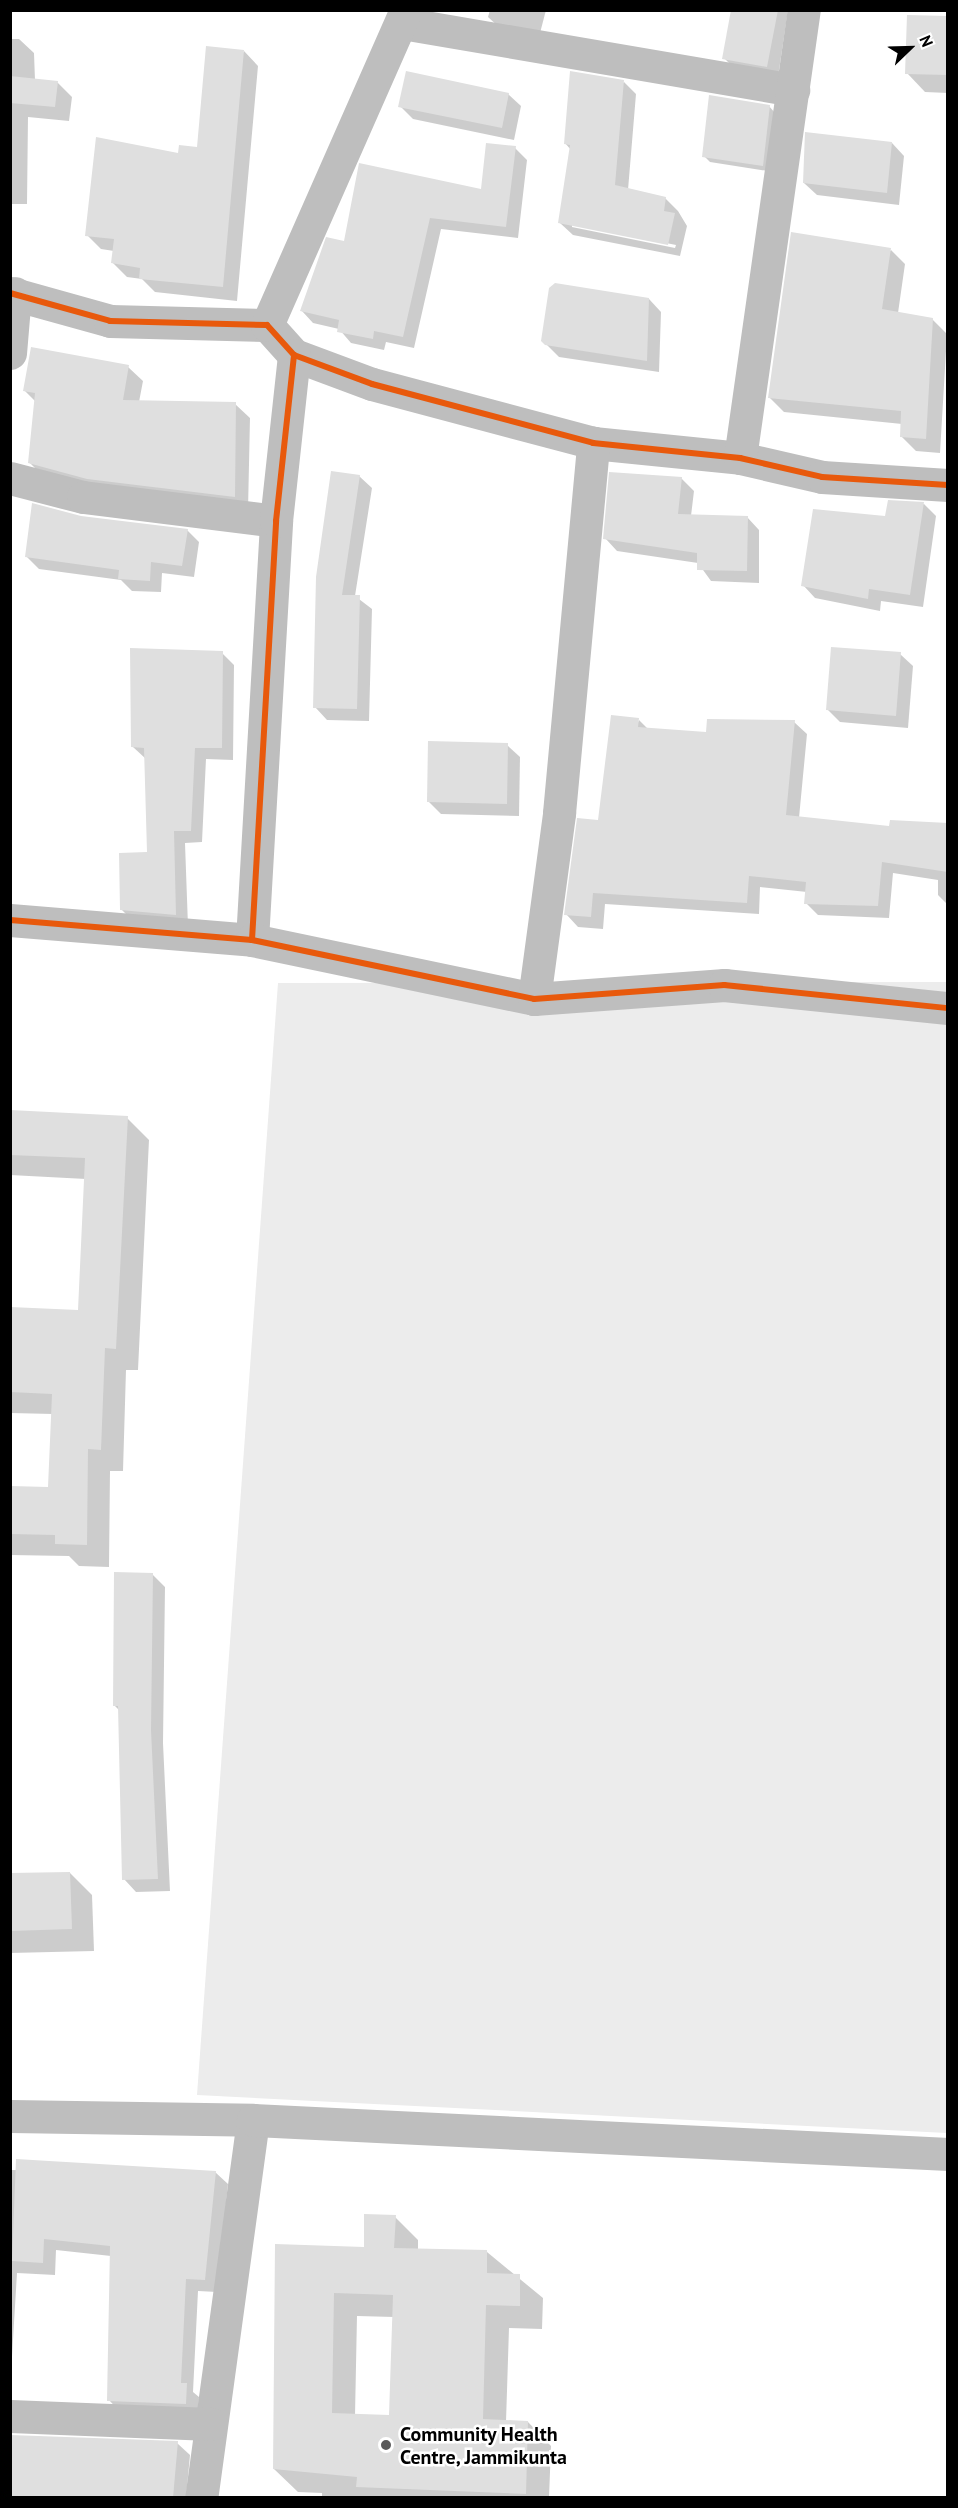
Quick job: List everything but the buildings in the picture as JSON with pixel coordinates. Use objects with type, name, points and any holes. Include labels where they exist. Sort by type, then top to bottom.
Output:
[{"type":"street","points":[[740,458],[804,10]]},
{"type":"street","points":[[267,325],[404,17],[793,90]]},
{"type":"street","points":[[10,353],[13,293],[110,321],[267,325],[294,355],[372,384],[593,443],[740,458],[822,477],[948,485]]},
{"type":"street","points":[[252,940],[276,521],[294,355]]},
{"type":"street","points":[[534,999],[559,813],[593,443]]},
{"type":"street","points":[[10,478],[82,497],[276,521]]},
{"type":"street","points":[[10,920],[252,940],[534,999],[724,985],[948,1008]]},
{"type":"street","points":[[10,2116],[253,2120],[948,2154]]},
{"type":"street","points":[[201,2498],[253,2120]]},
{"type":"street","points":[[10,2416],[211,2424]]},
{"type":"shaded area","points":[[947,982],[947,2133],[197,2095],[278,983]]},
{"type":"cycle path","points":[[10,293],[110,321],[267,325],[294,355],[372,384],[593,443],[740,458],[822,477],[948,485]]},
{"type":"cycle path","points":[[10,920],[252,940],[276,521],[294,355]]},
{"type":"cycle path","points":[[252,940],[534,999],[724,985],[948,1008]]},
{"type":"place","name":"Community Health Centre, Jammikunta","points":[[386,2445]]}]
